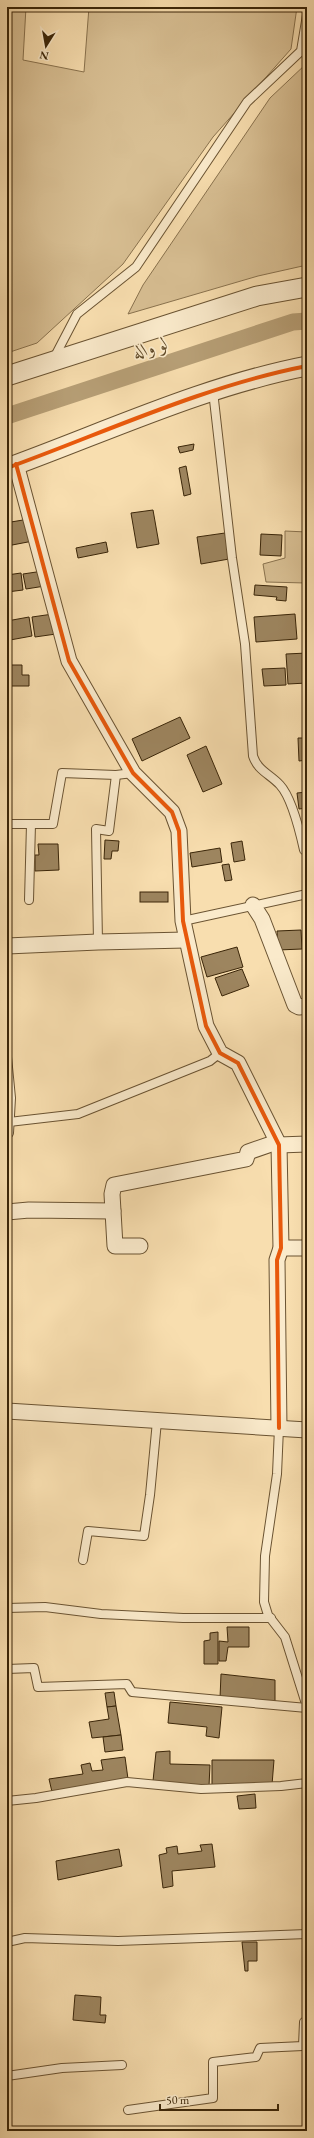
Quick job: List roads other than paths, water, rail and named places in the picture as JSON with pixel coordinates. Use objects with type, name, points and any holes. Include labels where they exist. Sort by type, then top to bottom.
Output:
[{"type":"street","points":[[7,376],[257,296],[307,287]]},
{"type":"street","points":[[279,1428],[276,1260],[280,1248],[278,1144],[238,1063],[220,1053],[206,1026],[183,921],[179,831],[172,812],[133,773],[69,661],[12,466],[213,391],[270,373],[307,366]]},
{"type":"street","points":[[253,905],[262,919],[295,1005],[299,1007],[307,1006]]},
{"type":"street","points":[[7,946],[186,940]]},
{"type":"street","points":[[140,1246],[115,1246],[112,1188],[114,1185],[246,1159],[248,1152],[278,1144],[307,1144]]},
{"type":"street","points":[[7,1212],[30,1210],[113,1211]]},
{"type":"street","points":[[280,1248],[307,1248]]},
{"type":"street","points":[[7,1411],[307,1430]]},
{"type":"lane","points":[[51,362],[77,314],[136,267],[248,102],[301,51],[307,15]]},
{"type":"lane","points":[[213,391],[232,558],[245,644],[253,756],[256,766],[280,785],[287,797],[301,834],[304,850]]},
{"type":"lane","points":[[7,824],[53,824],[62,773],[116,775],[133,773]]},
{"type":"lane","points":[[98,942],[96,829],[109,831],[116,775]]},
{"type":"lane","points":[[29,900],[30,824]]},
{"type":"lane","points":[[183,921],[307,894]]},
{"type":"lane","points":[[9,1122],[78,1114],[210,1061],[220,1053]]},
{"type":"lane","points":[[7,1057],[11,1098],[9,1133],[7,1133]]},
{"type":"lane","points":[[83,1560],[88,1531],[144,1536],[150,1495],[157,1421]]},
{"type":"lane","points":[[7,1670],[34,1668],[38,1687],[127,1684],[132,1692],[307,1708],[284,1637],[271,1618],[264,1602],[265,1556],[277,1474],[279,1428]]},
{"type":"lane","points":[[7,1608],[45,1607],[101,1614],[182,1618],[271,1618]]},
{"type":"lane","points":[[7,1801],[36,1798],[127,1782],[201,1789],[281,1786],[307,1783]]},
{"type":"lane","points":[[7,1942],[25,1938],[118,1942],[307,1934]]},
{"type":"lane","points":[[128,2110],[213,2098],[213,2062],[256,2057],[260,2048],[303,2046],[304,2022],[307,2022]]},
{"type":"lane","points":[[7,2076],[62,2068],[122,2065]]},
{"type":"waterway","name":"لو واله","points":[[7,416],[293,322],[307,321]]}]
